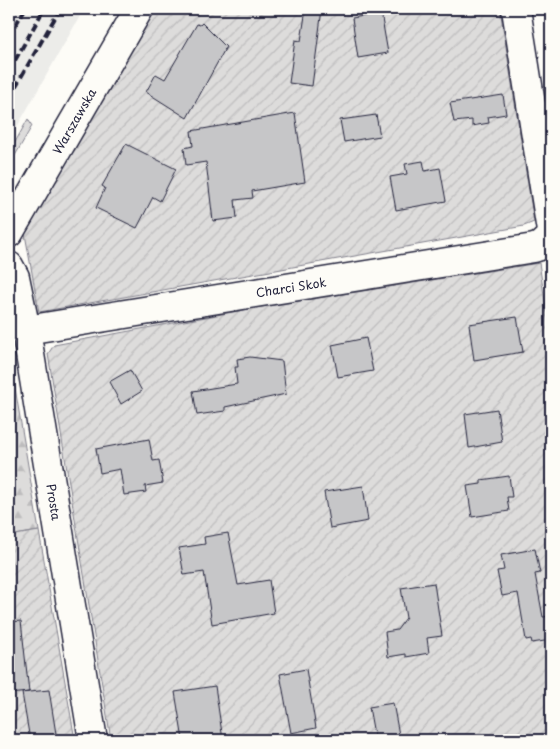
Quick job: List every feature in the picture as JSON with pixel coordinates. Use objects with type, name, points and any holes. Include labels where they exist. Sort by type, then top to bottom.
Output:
[{"type":"street","name":"Warszawska","points":[[9,233],[139,9]]},
{"type":"street","points":[[516,9],[551,231]]},
{"type":"street","name":"Charci Skok","points":[[26,330],[534,248],[540,246],[551,236]]},
{"type":"street","name":"Prosta","points":[[9,266],[15,277],[26,330],[93,740]]},
{"type":"shaded area","points":[[9,9],[84,9],[9,141]]},
{"type":"green space","points":[[155,9],[500,9],[534,222],[524,226],[39,312],[25,234]]},
{"type":"green space","points":[[28,119],[32,126],[9,166],[9,153]]},
{"type":"green space","points":[[539,263],[551,339],[551,740],[111,740],[48,354],[54,345],[249,309]]},
{"type":"green space","points":[[9,352],[39,531],[9,536]]},
{"type":"green space","points":[[39,531],[75,740],[9,740],[9,536]]},
{"type":"building","points":[[306,9],[322,9],[312,86],[289,83],[295,40],[301,41]]},
{"type":"building","points":[[381,13],[388,53],[358,58],[352,18]]},
{"type":"building","points":[[202,23],[226,47],[187,118],[146,92],[156,74],[165,79],[197,24],[200,25]]},
{"type":"building","points":[[503,95],[506,114],[488,117],[489,123],[472,126],[472,120],[454,122],[450,103]]},
{"type":"building","points":[[295,113],[305,182],[252,191],[253,198],[235,200],[237,218],[213,221],[206,162],[186,165],[184,148],[193,146],[191,131]]},
{"type":"building","points":[[376,115],[380,136],[344,142],[340,120]]},
{"type":"building","points":[[126,144],[176,169],[160,201],[153,197],[137,228],[96,208],[105,188],[102,186]]},
{"type":"building","points":[[423,161],[425,171],[440,168],[446,201],[396,210],[390,177],[407,174],[405,164]]},
{"type":"building","points":[[517,317],[523,352],[474,360],[469,324]]},
{"type":"building","points":[[366,338],[373,371],[338,377],[332,345]]},
{"type":"building","points":[[250,357],[282,361],[286,394],[225,407],[225,411],[197,415],[193,391],[237,384],[235,367],[238,367],[237,359]]},
{"type":"building","points":[[130,370],[142,391],[121,404],[109,382]]},
{"type":"building","points":[[497,409],[502,442],[469,448],[465,414]]},
{"type":"building","points":[[149,439],[153,461],[159,460],[163,483],[145,486],[146,492],[124,495],[120,469],[100,473],[96,449]]},
{"type":"building","points":[[509,476],[512,497],[507,497],[509,511],[472,517],[467,486],[481,484],[481,480]]},
{"type":"building","points":[[363,486],[368,521],[330,528],[324,492]]},
{"type":"building","points":[[228,533],[238,585],[269,580],[274,613],[212,624],[204,572],[184,575],[179,548],[205,544],[204,537]]},
{"type":"building","points":[[535,549],[540,573],[535,574],[543,617],[551,616],[551,640],[532,643],[531,639],[526,640],[518,593],[502,596],[497,571],[504,570],[501,555]]},
{"type":"building","points":[[434,583],[442,636],[427,638],[429,653],[406,657],[406,654],[388,657],[385,632],[397,630],[406,618],[401,588]]},
{"type":"building","points":[[21,621],[29,692],[9,694],[9,622]]},
{"type":"building","points":[[306,669],[316,728],[291,733],[280,674]]},
{"type":"building","points":[[215,686],[223,740],[183,740],[175,692]]},
{"type":"building","points":[[49,690],[57,740],[30,740],[22,693]]},
{"type":"building","points":[[393,703],[400,740],[375,740],[369,707]]},
{"type":"railway","points":[[9,36],[25,9]]},
{"type":"railway","points":[[9,71],[44,9]]},
{"type":"railway","points":[[9,98],[60,9]]}]
